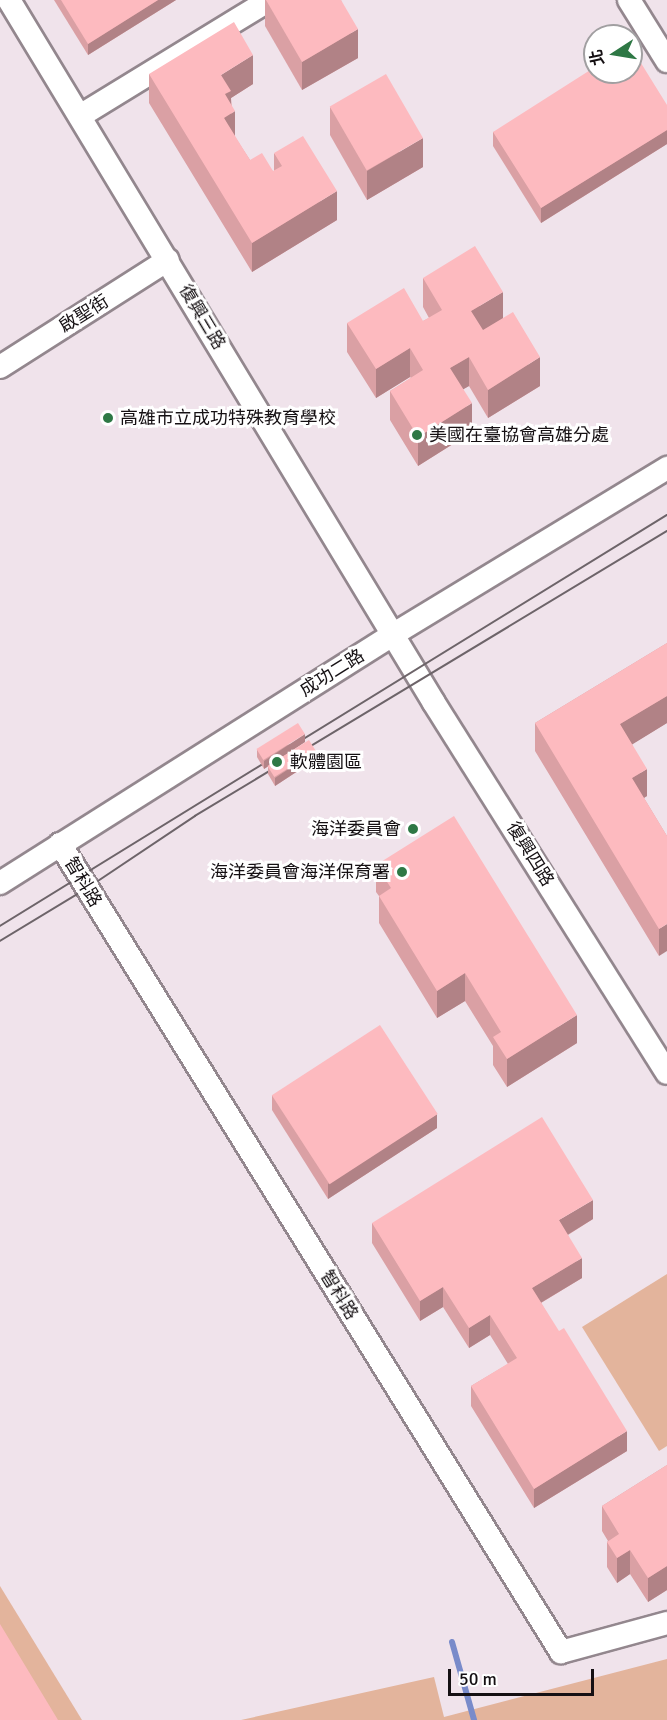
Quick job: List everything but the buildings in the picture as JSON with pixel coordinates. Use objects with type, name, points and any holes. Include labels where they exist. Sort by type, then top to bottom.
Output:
[{"type":"street","name":"復興三路","points":[[9,0],[394,634]]},
{"type":"street","points":[[80,116],[269,0]]},
{"type":"street","points":[[629,0],[667,61]]},
{"type":"street","name":"啟聖街","points":[[0,367],[168,260]]},
{"type":"street","name":"成功二路","points":[[0,883],[394,634],[667,468]]},
{"type":"street","name":"復興四路","points":[[394,634],[434,703],[667,1073]]},
{"type":"street","name":"智科路","points":[[60,844],[561,1652],[667,1623]]},
{"type":"shaded area","points":[[667,1274],[667,1446],[659,1451],[582,1327]]},
{"type":"shaded area","points":[[0,1586],[82,1720],[0,1720]]},
{"type":"shaded area","points":[[667,1659],[667,1720],[241,1720],[434,1677],[444,1717]]},
{"type":"waterway","points":[[452,1642],[474,1720]]},
{"type":"tram line","points":[[0,926],[667,515]]},
{"type":"tram line","points":[[0,941],[86,889],[195,816],[667,531]]},
{"type":"place","name":"高雄市立成功特殊教育學校","points":[[108,418]]},
{"type":"place","name":"美國在臺協會高雄分處","points":[[417,435]]},
{"type":"place","name":"軟體園區","points":[[277,762]]},
{"type":"place","name":"海洋委員會","points":[[413,829]]},
{"type":"place","name":"海洋委員會海洋保育署","points":[[402,872]]}]
